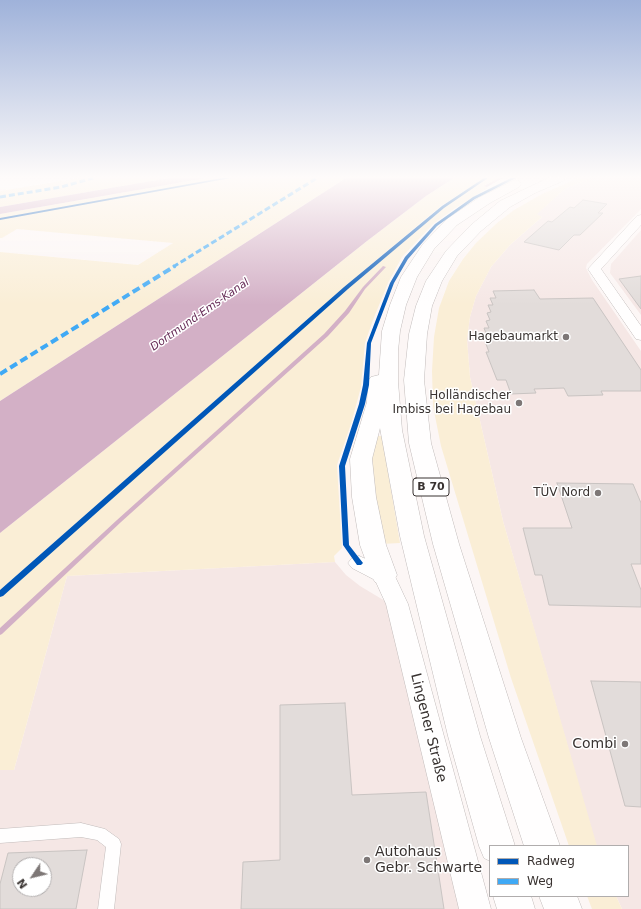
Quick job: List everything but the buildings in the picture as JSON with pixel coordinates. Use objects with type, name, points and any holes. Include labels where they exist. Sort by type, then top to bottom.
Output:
[{"type":"highway","name":"B 70","points":[[456,220],[447,227],[428,247],[409,277],[395,316],[391,331],[389,351],[388,382],[390,416],[410,528],[464,736],[497,845]]},
{"type":"highway","name":"B 70","points":[[485,220],[451,254],[434,281],[424,306],[418,334],[414,380],[420,443],[446,544],[505,738],[542,845]]},
{"type":"highway","points":[[384,575],[373,545],[364,497],[361,459],[377,402],[380,338],[395,316]]},
{"type":"highway","points":[[512,897],[516,909]]},
{"type":"highway","points":[[558,897],[563,909]]},
{"type":"street","points":[[639,220],[594,269],[641,336]]},
{"type":"street","points":[[359,563],[384,575]]},
{"type":"street","name":"Lingener Straße","points":[[384,575],[397,604],[475,909]]},
{"type":"lane","points":[[0,836],[81,830],[100,834],[114,844],[106,909]]},
{"type":"shaded area","points":[[0,220],[280,220],[0,401],[0,252],[138,265],[173,243],[17,229],[0,238]]},
{"type":"shaded area","points":[[394,220],[424,220],[344,287],[0,590],[0,533]]},
{"type":"shaded area","points":[[428,220],[438,220],[402,257],[388,283],[365,343],[361,387],[351,424],[337,465],[342,548],[334,556],[335,562],[67,576],[14,770],[0,770],[0,597],[348,288]]},
{"type":"shaded area","points":[[500,220],[538,220],[510,245],[491,267],[476,296],[470,317],[467,339],[470,377],[503,521],[597,845],[569,845],[511,678],[441,446],[433,406],[432,371],[434,337],[439,308],[449,281],[463,259],[476,243]]},
{"type":"shaded area","points":[[538,220],[630,220],[587,264],[586,268],[592,280],[641,351],[641,909],[622,909],[616,897],[629,897],[629,845],[596,845],[595,842],[503,521],[470,377],[467,339],[470,317],[476,296],[491,267],[510,245]]},
{"type":"shaded area","points":[[641,230],[641,315],[610,273],[611,264]]},
{"type":"shaded area","points":[[377,436],[382,436],[400,543],[381,544],[369,463]]},
{"type":"shaded area","points":[[335,562],[346,575],[360,586],[390,604],[464,909],[0,909],[0,770],[14,770],[67,576]]},
{"type":"shaded area","points":[[587,897],[616,897],[622,909],[592,909]]},
{"type":"water","name":"Dortmund-Ems-Kanal","points":[[280,220],[394,220],[0,533],[0,401]]},
{"type":"waterway","points":[[0,632],[119,521],[326,335],[347,312],[364,288],[384,267]]},
{"type":"marked path","points":[[0,374],[248,220]]},
{"type":"cycle path","points":[[0,594],[346,288],[427,220]]},
{"type":"cycle path","points":[[359,563],[346,545],[342,466],[362,404],[366,385],[369,343],[392,283],[406,258],[436,225],[442,220]]},
{"type":"place","name":"Hagebaumarkt","points":[[566,337]]},
{"type":"place","name":"Holländischer Imbiss bei Hagebau","points":[[519,403]]},
{"type":"place","name":"TÜV Nord","points":[[598,493]]},
{"type":"place","name":"Combi","points":[[625,744]]},
{"type":"place","name":"Autohaus Gebr. Schwarte","points":[[367,860]]}]
